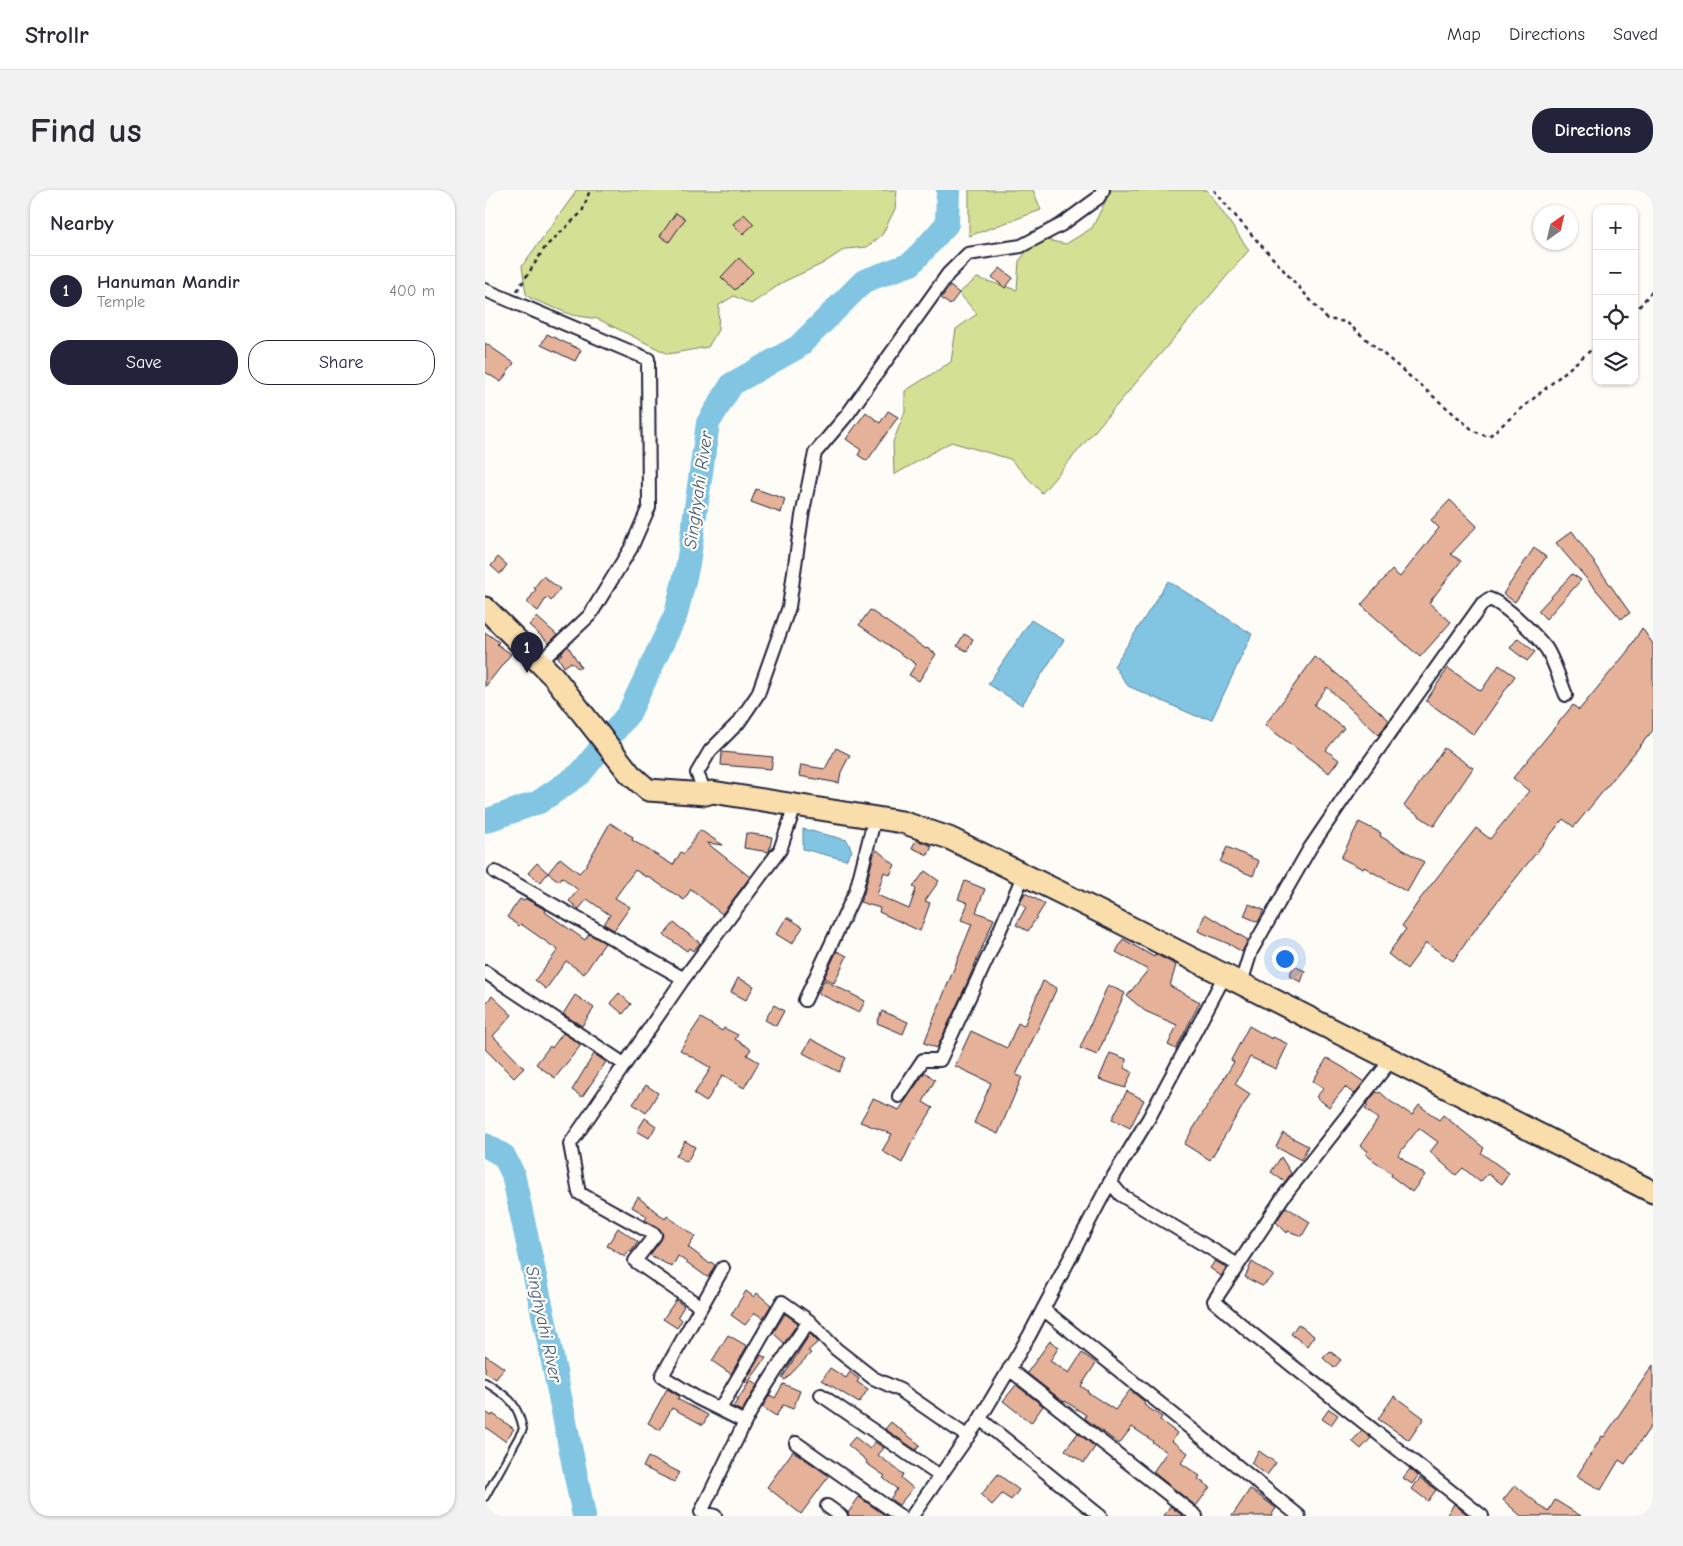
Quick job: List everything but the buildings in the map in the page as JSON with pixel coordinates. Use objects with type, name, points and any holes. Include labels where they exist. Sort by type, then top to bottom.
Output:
[{"type":"main road","points":[[485,608],[554,677],[630,774],[647,790],[706,794],[712,792],[875,817],[902,822],[949,838],[1233,979],[1653,1192]]},
{"type":"street","points":[[706,794],[697,773],[710,751],[739,722],[758,694],[789,607],[802,516],[815,453],[847,415],[947,274],[968,254],[1021,246],[1061,225],[1098,198],[1103,190]]},
{"type":"street","points":[[485,290],[648,359],[649,507],[631,548],[591,615],[539,662]]},
{"type":"street","points":[[912,1516],[980,1419],[1043,1309],[1110,1182],[1251,951],[1310,848],[1482,604],[1489,599],[1499,602],[1546,648],[1566,695]]},
{"type":"street","points":[[701,1308],[635,1261],[655,1235],[579,1193],[570,1144],[682,981],[780,850],[795,806]]},
{"type":"street","points":[[805,1000],[856,891],[875,817]]},
{"type":"street","points":[[495,872],[679,976],[682,981]]},
{"type":"street","points":[[899,1096],[923,1060],[940,1060],[1023,876]]},
{"type":"street","points":[[485,972],[624,1064]]},
{"type":"street","points":[[1391,1060],[1283,1197],[1214,1301],[1482,1516]]},
{"type":"street","points":[[1110,1182],[1121,1195],[1238,1265]]},
{"type":"street","points":[[723,1268],[662,1376],[697,1398],[745,1422]]},
{"type":"street","points":[[720,1409],[782,1302],[809,1321],[836,1348],[873,1378],[900,1390],[968,1437]]},
{"type":"street","points":[[1043,1309],[1299,1516]]},
{"type":"street","points":[[715,1516],[700,1514],[751,1409],[809,1321]]},
{"type":"street","points":[[1009,1369],[1196,1516]]},
{"type":"street","points":[[821,1395],[940,1476]]},
{"type":"street","points":[[980,1419],[1099,1516]]},
{"type":"street","points":[[796,1443],[900,1516]]},
{"type":"street","points":[[827,1506],[841,1516]]},
{"type":"lane","points":[[485,1382],[507,1396],[520,1412],[523,1430],[487,1487],[485,1497]]},
{"type":"path","points":[[511,301],[546,246],[582,212],[590,190]]},
{"type":"path","points":[[1214,190],[1236,218],[1327,319],[1346,322],[1474,431],[1488,437],[1593,348]]},
{"type":"path","points":[[1638,308],[1653,290]]},
{"type":"green space","points":[[576,190],[897,190],[895,209],[882,235],[867,247],[845,249],[822,264],[785,281],[751,304],[734,296],[719,305],[718,330],[708,347],[668,354],[598,319],[572,315],[530,298],[526,294],[522,266]]},
{"type":"green space","points":[[969,190],[1033,190],[1041,210],[969,236]]},
{"type":"green space","points":[[1111,190],[1207,190],[1249,250],[1042,493],[1010,459],[951,442],[894,475],[893,442],[905,412],[905,391],[951,362],[956,329],[977,314],[959,293],[977,278],[1017,290],[1019,261],[1037,238],[1066,244],[1092,228]]},
{"type":"water","points":[[1168,581],[1252,634],[1212,719],[1196,716],[1128,686],[1114,666]]},
{"type":"water","points":[[1031,620],[1064,640],[1022,705],[988,684]]},
{"type":"water","points":[[803,829],[847,840],[852,851],[846,860],[803,849]]},
{"type":"waterway","name":"Singhyahi River","points":[[485,821],[539,802],[580,774],[629,713],[676,614],[688,564],[708,423],[732,384],[798,347],[864,281],[911,264],[947,224],[948,190]]},
{"type":"waterway","name":"Singhyahi River","points":[[485,1145],[504,1156],[513,1174],[584,1516]]},
{"type":"place","name":"Hanuman Mandir","points":[[527,673]]}]
